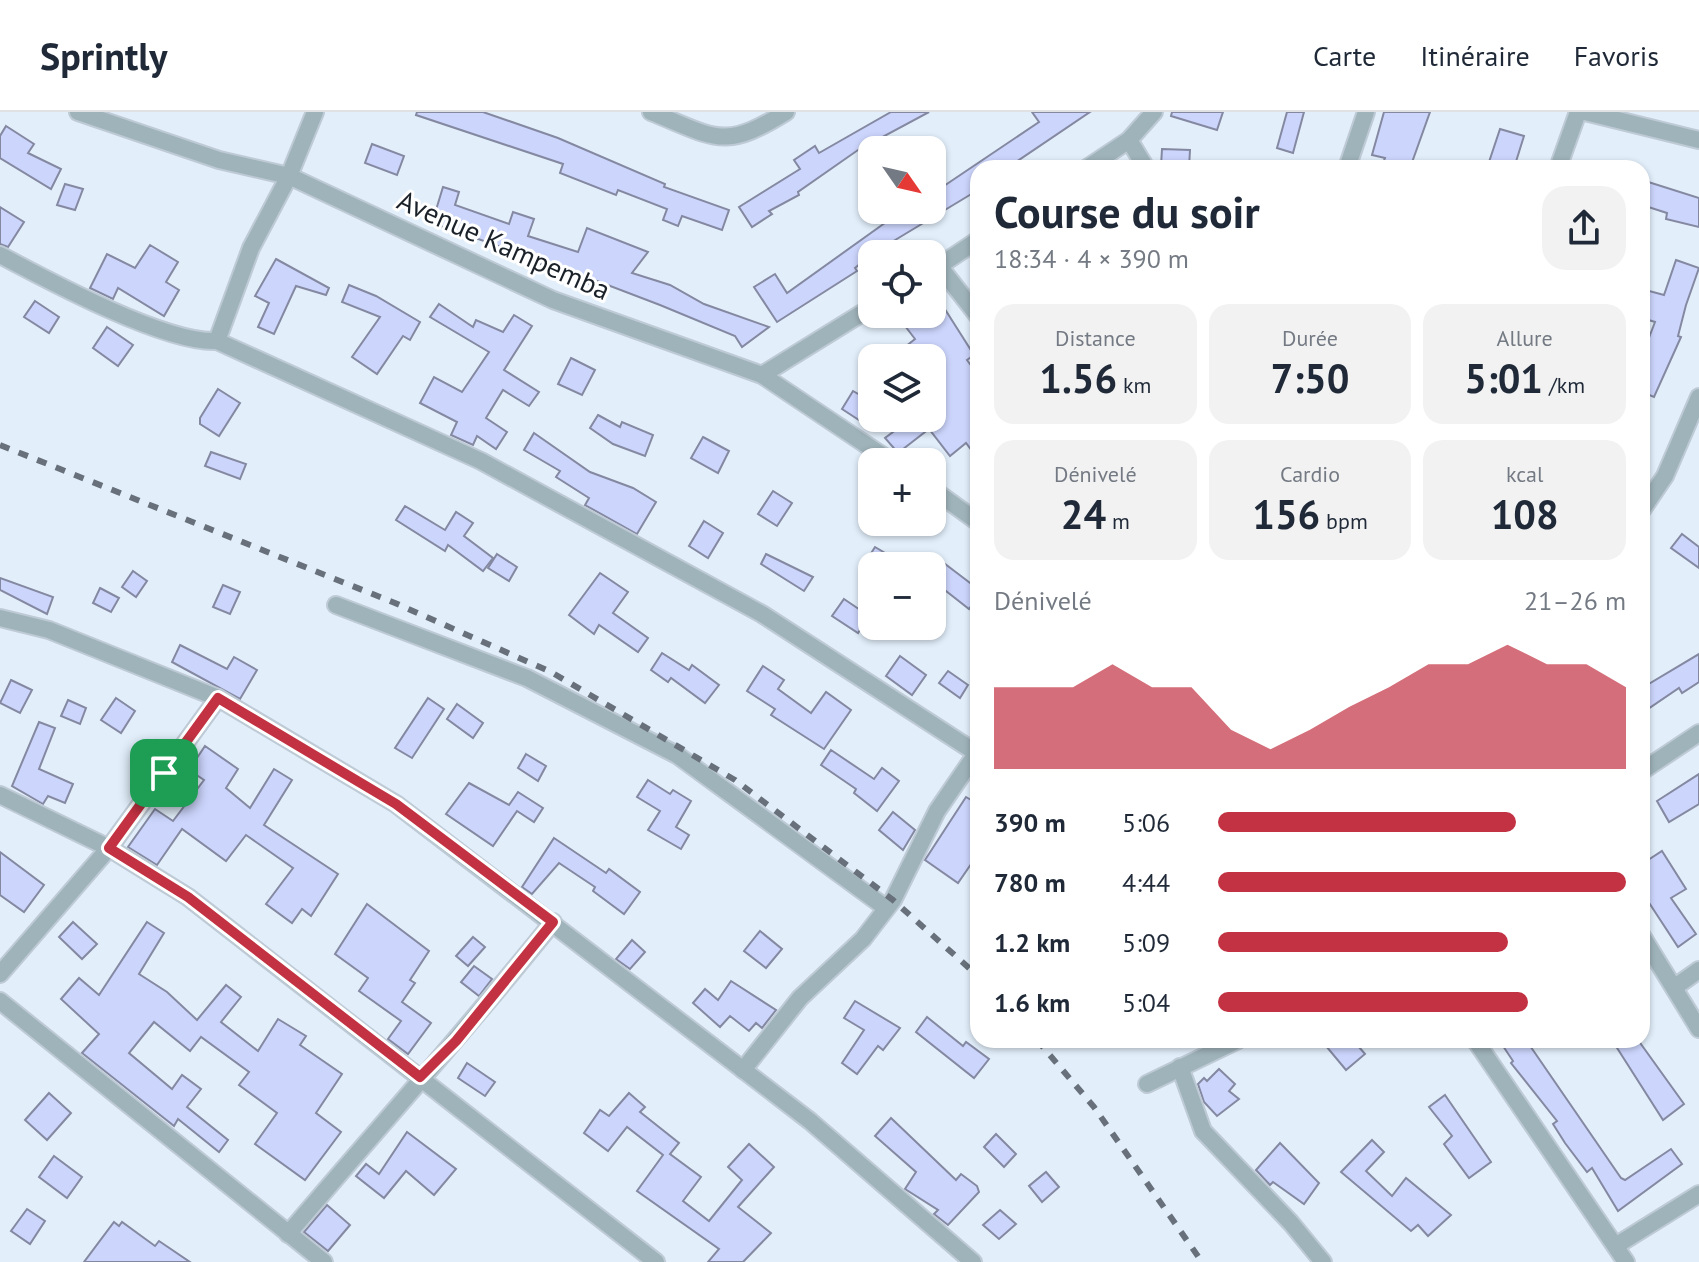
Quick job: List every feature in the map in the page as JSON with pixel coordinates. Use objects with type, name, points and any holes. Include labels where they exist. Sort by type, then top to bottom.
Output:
[{"type":"street","name":"Avenue Kampemba","points":[[78,112],[219,160],[289,176],[553,300],[762,375],[871,448]]},
{"type":"street","points":[[217,341],[251,248],[289,176],[315,112]]},
{"type":"street","points":[[651,112],[723,139],[750,134],[786,112]]},
{"type":"street","points":[[1099,160],[1129,140],[1154,112]]},
{"type":"street","points":[[1350,160],[1366,112]]},
{"type":"street","points":[[1561,160],[1578,112]]},
{"type":"street","points":[[1585,112],[1699,140]]},
{"type":"street","points":[[1129,140],[1141,160]]},
{"type":"street","points":[[946,261],[970,245]]},
{"type":"street","points":[[0,255],[72,293],[175,334],[204,342],[217,341],[481,461],[762,614],[970,748]]},
{"type":"street","points":[[946,279],[970,307]]},
{"type":"street","points":[[762,375],[858,316]]},
{"type":"street","points":[[1650,498],[1665,476],[1699,397]]},
{"type":"street","points":[[946,499],[970,516]]},
{"type":"street","points":[[336,605],[527,678],[677,755],[886,908]]},
{"type":"street","points":[[0,618],[49,630],[218,698],[396,804],[810,1121],[973,1262]]},
{"type":"street","points":[[0,974],[109,848],[218,698]]},
{"type":"street","points":[[1650,766],[1699,733]]},
{"type":"street","points":[[743,1070],[800,998],[863,939],[886,908],[937,811],[970,763]]},
{"type":"street","points":[[0,795],[109,848],[188,897],[656,1262]]},
{"type":"street","points":[[288,1234],[420,1077],[456,1041],[553,922]]},
{"type":"street","points":[[1650,948],[1699,1029]]},
{"type":"street","points":[[1675,987],[1699,970]]},
{"type":"street","points":[[0,1001],[324,1262]]},
{"type":"street","points":[[1147,1084],[1221,1048]]},
{"type":"street","points":[[1481,1048],[1626,1262]]},
{"type":"street","points":[[1180,1067],[1203,1131],[1291,1223],[1323,1262]]},
{"type":"street","points":[[1617,1245],[1699,1194]]},
{"type":"building","points":[[417,112],[483,112],[558,138],[665,184],[664,187],[729,210],[722,230],[682,216],[678,226],[663,220],[667,209],[618,190],[616,195],[560,173],[563,164],[416,115]]},
{"type":"building","points":[[891,112],[929,112],[884,136],[858,136],[858,150],[798,192],[799,195],[769,211],[772,214],[752,227],[739,207],[800,169],[794,160],[815,146],[819,153]]},
{"type":"building","points":[[1032,112],[1090,112],[1019,160],[983,160],[1039,122]]},
{"type":"building","points":[[1172,112],[1223,112],[1217,130],[1171,116]]},
{"type":"building","points":[[1287,112],[1304,112],[1293,153],[1277,148]]},
{"type":"building","points":[[1384,112],[1430,112],[1413,160],[1384,160],[1372,155]]},
{"type":"building","points":[[6,126],[34,144],[28,153],[61,169],[51,189],[0,158],[0,136]]},
{"type":"building","points":[[1500,129],[1524,136],[1516,160],[1490,160]]},
{"type":"building","points":[[372,144],[404,156],[397,175],[365,163]]},
{"type":"building","points":[[1162,149],[1190,150],[1189,160],[1161,160]]},
{"type":"building","points":[[970,168],[970,195],[946,209],[946,185]]},
{"type":"building","points":[[1650,183],[1699,198],[1699,227],[1666,219],[1667,213],[1650,208]]},
{"type":"building","points":[[65,184],[83,189],[75,210],[57,205]]},
{"type":"building","points":[[443,187],[459,192],[455,205],[509,224],[513,212],[534,219],[528,236],[578,252],[587,228],[648,252],[632,273],[670,285],[704,304],[769,327],[742,347],[735,336],[660,305],[592,279],[590,284],[572,278],[573,275],[532,261],[533,258],[432,223]]},
{"type":"building","points":[[0,207],[24,222],[8,247],[0,244]]},
{"type":"building","points":[[883,224],[922,224],[895,240],[861,240]]},
{"type":"building","points":[[858,242],[857,271],[777,322],[754,287],[775,274],[787,293]]},
{"type":"building","points":[[150,245],[178,262],[166,282],[179,290],[164,316],[118,288],[113,299],[90,288],[107,254],[135,268]]},
{"type":"building","points":[[276,259],[329,288],[326,295],[296,286],[274,334],[258,327],[269,303],[255,296]]},
{"type":"building","points":[[1676,260],[1699,268],[1686,305],[1678,336],[1681,337],[1654,397],[1650,395],[1650,335],[1655,322],[1650,320],[1650,291],[1664,295]]},
{"type":"building","points":[[349,285],[376,296],[420,322],[410,340],[403,336],[377,374],[352,357],[380,317],[342,302]]},
{"type":"building","points":[[35,301],[59,317],[49,333],[24,317]]},
{"type":"building","points":[[439,304],[473,327],[476,320],[503,332],[514,315],[532,326],[504,370],[539,392],[529,406],[503,390],[486,418],[507,432],[496,449],[477,436],[473,445],[451,435],[457,422],[420,403],[434,377],[462,392],[489,352],[430,317]]},
{"type":"building","points":[[946,311],[970,349],[967,360],[970,364],[970,448],[966,443],[950,456],[931,432],[946,432],[946,344],[909,344],[915,339],[907,328],[946,328]]},
{"type":"building","points":[[107,327],[133,345],[118,366],[93,348]]},
{"type":"building","points":[[571,358],[595,370],[582,395],[558,384]]},
{"type":"building","points":[[218,389],[240,403],[219,436],[200,424],[200,418]]},
{"type":"building","points":[[853,391],[858,394],[858,419],[842,409]]},
{"type":"building","points":[[598,415],[620,427],[622,422],[653,435],[645,456],[613,444],[590,428]]},
{"type":"building","points":[[893,432],[925,432],[904,448],[894,448],[885,438]]},
{"type":"building","points":[[534,433],[590,472],[633,488],[656,502],[637,534],[585,505],[589,498],[556,477],[560,471],[524,450]]},
{"type":"building","points":[[703,437],[729,451],[718,473],[691,458]]},
{"type":"building","points":[[211,452],[246,464],[240,479],[205,466]]},
{"type":"building","points":[[773,491],[792,503],[777,526],[758,514]]},
{"type":"building","points":[[405,506],[445,530],[456,512],[473,523],[464,536],[493,558],[483,571],[448,545],[445,551],[396,520]]},
{"type":"building","points":[[704,521],[723,533],[708,558],[689,546]]},
{"type":"building","points":[[1682,534],[1699,547],[1699,568],[1671,548]]},
{"type":"building","points":[[497,554],[517,567],[509,581],[488,568]]},
{"type":"building","points":[[766,554],[813,577],[804,591],[761,564]]},
{"type":"building","points":[[946,565],[970,583],[969,609],[946,591]]},
{"type":"building","points":[[133,571],[147,581],[136,597],[122,587]]},
{"type":"building","points":[[600,573],[628,592],[613,613],[648,638],[638,652],[599,625],[594,634],[569,615]]},
{"type":"building","points":[[0,578],[53,597],[47,614],[0,590]]},
{"type":"building","points":[[223,585],[240,592],[230,614],[213,607]]},
{"type":"building","points":[[100,588],[119,598],[111,612],[93,603]]},
{"type":"building","points":[[844,599],[858,609],[858,633],[832,616]]},
{"type":"building","points":[[180,645],[227,669],[234,657],[257,670],[240,699],[172,662]]},
{"type":"building","points":[[662,653],[689,670],[692,665],[719,685],[705,703],[671,678],[668,682],[651,670]]},
{"type":"building","points":[[1699,654],[1699,682],[1682,693],[1679,688],[1650,708],[1650,683]]},
{"type":"building","points":[[900,656],[926,675],[912,695],[886,676]]},
{"type":"building","points":[[763,666],[784,680],[778,689],[811,713],[826,692],[851,710],[824,749],[771,715],[775,709],[747,691]]},
{"type":"building","points":[[948,671],[968,685],[960,698],[939,683]]},
{"type":"building","points":[[11,680],[32,690],[20,713],[0,703]]},
{"type":"building","points":[[116,698],[135,711],[121,733],[101,720]]},
{"type":"building","points":[[428,698],[444,709],[412,758],[395,748]]},
{"type":"building","points":[[68,700],[86,708],[80,724],[61,716]]},
{"type":"building","points":[[457,704],[483,723],[473,738],[447,719]]},
{"type":"building","points":[[39,722],[55,728],[39,769],[73,784],[65,803],[48,796],[43,804],[12,786]]},
{"type":"building","points":[[205,746],[238,769],[226,788],[250,808],[274,769],[292,780],[264,825],[338,874],[311,916],[302,909],[292,923],[266,904],[293,868],[246,835],[226,861],[182,829],[157,865],[128,847],[155,809],[173,821],[204,780],[189,770]]},
{"type":"building","points":[[831,750],[874,779],[882,768],[899,781],[877,811],[854,793],[856,789],[821,765]]},
{"type":"building","points":[[526,754],[546,766],[538,781],[518,768]]},
{"type":"building","points":[[1699,774],[1699,804],[1669,822],[1657,801]]},
{"type":"building","points":[[648,780],[670,794],[673,790],[691,801],[676,827],[689,835],[681,849],[648,830],[660,811],[637,797]]},
{"type":"building","points":[[469,783],[509,805],[518,792],[543,808],[534,822],[517,811],[493,846],[446,814]]},
{"type":"building","points":[[966,797],[970,799],[970,866],[958,883],[925,860]]},
{"type":"building","points":[[893,812],[915,830],[903,850],[879,830]]},
{"type":"building","points":[[554,838],[606,873],[609,869],[640,892],[624,914],[593,891],[595,887],[559,863],[532,894],[522,887]]},
{"type":"building","points":[[1662,851],[1686,889],[1671,898],[1696,934],[1678,947],[1650,904],[1650,859]]},
{"type":"building","points":[[0,852],[44,885],[24,912],[0,895]]},
{"type":"building","points":[[367,904],[429,951],[410,980],[415,983],[402,1002],[431,1023],[408,1054],[388,1039],[401,1021],[359,991],[368,978],[335,954]]},
{"type":"building","points":[[73,922],[97,944],[82,959],[59,937]]},
{"type":"building","points":[[147,922],[164,933],[139,974],[167,992],[197,1020],[226,985],[241,997],[221,1022],[258,1051],[278,1019],[306,1036],[300,1045],[342,1074],[316,1113],[341,1132],[305,1180],[255,1144],[277,1113],[239,1085],[249,1072],[201,1037],[190,1051],[154,1022],[129,1053],[172,1089],[182,1075],[201,1089],[187,1107],[228,1140],[219,1152],[178,1119],[174,1126],[82,1053],[99,1034],[61,999],[79,978],[99,995]]},
{"type":"building","points":[[760,931],[782,949],[766,968],[744,951]]},
{"type":"building","points":[[473,937],[485,947],[468,966],[456,956]]},
{"type":"building","points":[[632,940],[645,952],[630,969],[616,959]]},
{"type":"building","points":[[474,966],[492,979],[479,996],[461,982]]},
{"type":"building","points":[[731,981],[776,1010],[762,1028],[756,1023],[749,1031],[730,1016],[720,1027],[693,1003],[705,989],[718,1000]]},
{"type":"building","points":[[855,1001],[900,1028],[883,1050],[878,1046],[857,1074],[842,1063],[864,1030],[844,1018]]},
{"type":"building","points":[[927,1017],[963,1046],[966,1042],[970,1048],[989,1059],[974,1078],[916,1032]]},
{"type":"building","points":[[1328,1048],[1360,1048],[1365,1054],[1346,1070]]},
{"type":"building","points":[[1504,1048],[1532,1048],[1621,1178],[1625,1180],[1671,1149],[1682,1164],[1618,1211],[1592,1168],[1587,1172],[1565,1143],[1553,1124],[1557,1121],[1511,1063],[1513,1061]]},
{"type":"building","points":[[1617,1048],[1644,1048],[1684,1104],[1663,1120]]},
{"type":"building","points":[[467,1063],[495,1082],[485,1096],[458,1078]]},
{"type":"building","points":[[1219,1069],[1235,1084],[1229,1091],[1239,1099],[1217,1116],[1204,1102],[1198,1084],[1204,1078],[1207,1081]]},
{"type":"building","points":[[49,1093],[71,1113],[47,1140],[25,1120]]},
{"type":"building","points":[[629,1093],[645,1107],[640,1112],[679,1143],[670,1154],[701,1177],[683,1201],[709,1221],[742,1180],[728,1167],[749,1144],[774,1167],[738,1207],[771,1233],[743,1262],[708,1262],[719,1249],[637,1191],[663,1155],[627,1127],[608,1151],[584,1133],[600,1110],[609,1116]]},
{"type":"building","points":[[1445,1095],[1491,1162],[1469,1178],[1444,1144],[1452,1136],[1429,1107]]},
{"type":"building","points":[[891,1118],[956,1180],[961,1174],[977,1186],[979,1192],[948,1225],[934,1214],[938,1210],[905,1189],[916,1172],[875,1136]]},
{"type":"building","points":[[407,1132],[456,1169],[434,1195],[406,1171],[384,1198],[356,1176],[366,1164],[379,1174]]},
{"type":"building","points":[[996,1134],[1016,1154],[1004,1167],[984,1147]]},
{"type":"building","points":[[1372,1140],[1384,1152],[1366,1171],[1392,1196],[1406,1178],[1451,1215],[1428,1236],[1418,1225],[1411,1231],[1341,1172]]},
{"type":"building","points":[[1280,1143],[1319,1183],[1304,1204],[1273,1182],[1270,1185],[1256,1170]]},
{"type":"building","points":[[54,1156],[82,1177],[67,1198],[39,1177]]},
{"type":"building","points":[[1046,1172],[1059,1187],[1042,1202],[1029,1186]]},
{"type":"building","points":[[327,1205],[350,1225],[328,1251],[304,1232]]},
{"type":"building","points":[[27,1209],[45,1221],[30,1244],[11,1231]]},
{"type":"building","points":[[1000,1210],[1016,1224],[999,1239],[983,1225]]},
{"type":"building","points":[[114,1222],[119,1226],[122,1222],[155,1246],[159,1241],[190,1262],[84,1262]]},
{"type":"railway","points":[[0,445],[395,603],[551,672],[735,780],[893,900],[970,969]]},
{"type":"railway","points":[[1044,1048],[1094,1107],[1202,1262]]},
{"type":"route","points":[[218,698],[396,804],[553,922],[456,1041],[420,1077],[188,897],[109,848],[164,773],[218,698]]}]
